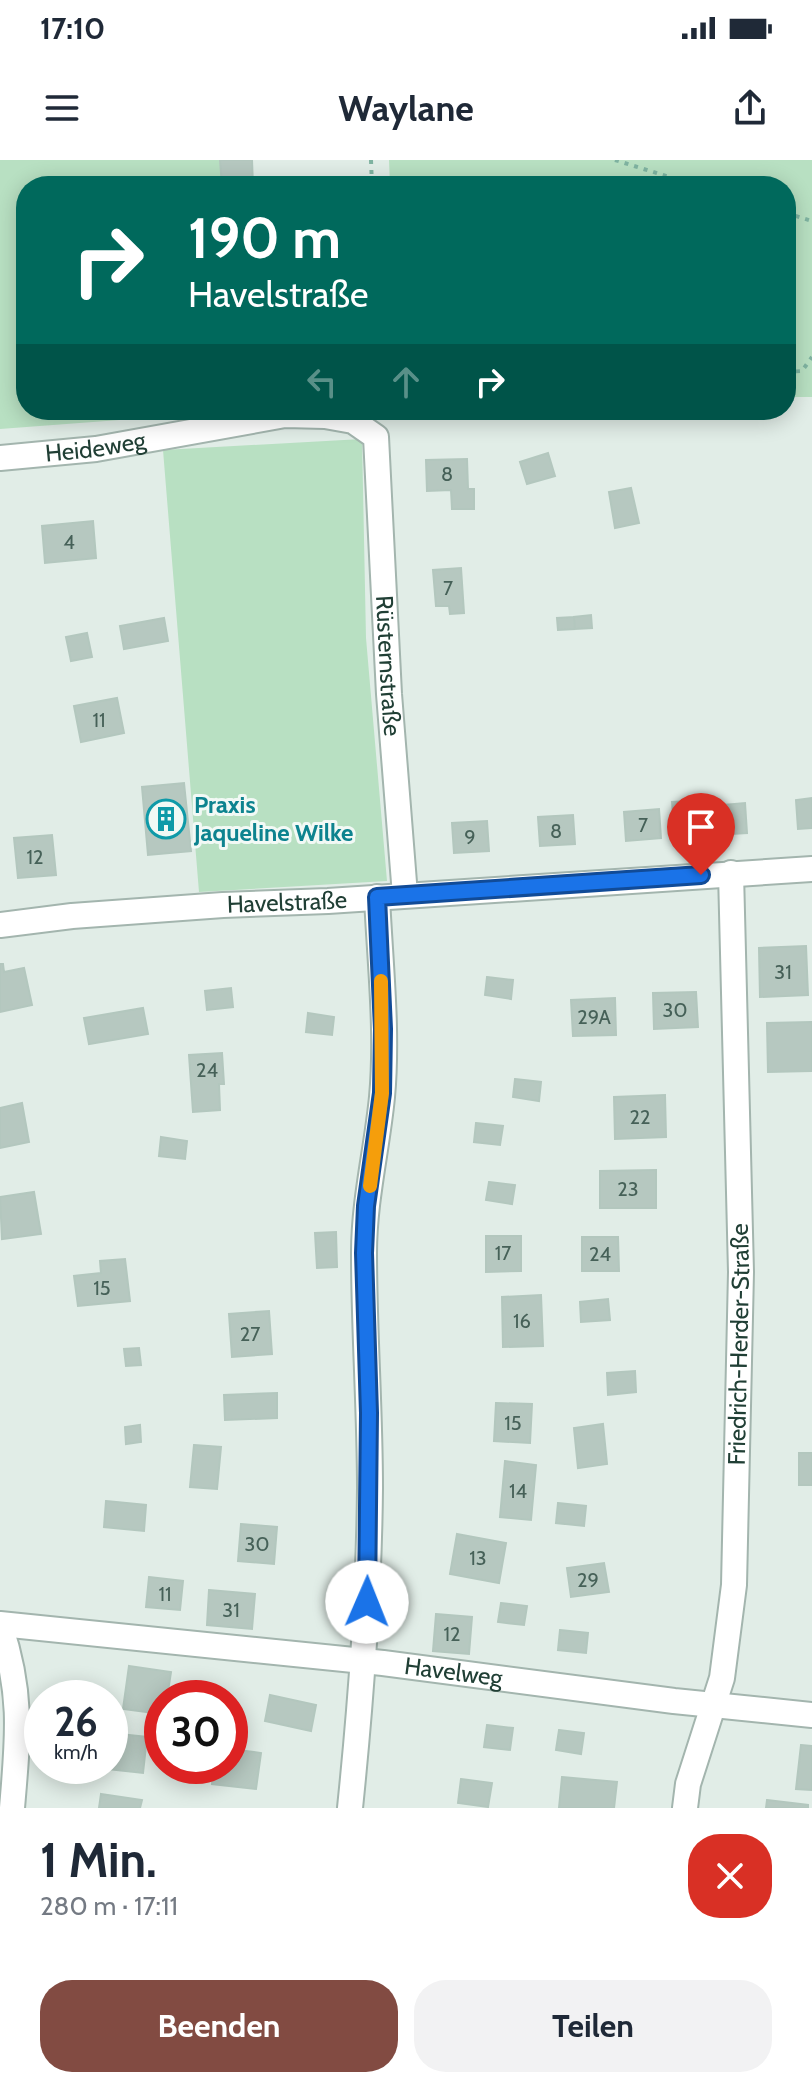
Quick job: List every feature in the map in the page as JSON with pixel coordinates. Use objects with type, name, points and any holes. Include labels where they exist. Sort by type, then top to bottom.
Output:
[{"type":"street","name":"Heideweg","points":[[0,458],[96,449],[257,420]]},
{"type":"street","name":"Heideweg","points":[[347,420],[376,437]]},
{"type":"street","name":"Rüsternstraße","points":[[376,437],[389,694],[405,895]]},
{"type":"street","name":"Havelstraße","points":[[0,925],[72,916],[208,906],[812,869]]},
{"type":"street","name":"Friedrich-Herder-Straße","points":[[685,1808],[688,1784],[722,1678],[734,1585],[741,1287],[731,873]]},
{"type":"street","points":[[350,1808],[364,1661],[370,1488],[365,1231],[382,1093],[383,1029],[377,897]]},
{"type":"street","name":"Havelweg","points":[[0,1624],[364,1661],[812,1715]]},
{"type":"street","points":[[0,1624],[14,1674],[18,1705],[12,1808]]},
{"type":"path","points":[[615,160],[666,176]]},
{"type":"path","points":[[796,371],[802,371],[812,357]]},
{"type":"green space","points":[[0,160],[221,160],[222,176],[16,176],[16,420],[120,420],[0,429]]},
{"type":"green space","points":[[389,160],[812,160],[812,397],[796,397],[796,176],[390,176]]},
{"type":"green space","points":[[362,439],[366,638],[387,881],[199,892],[163,450]]},
{"type":"building","points":[[220,160],[252,160],[253,176],[221,176]]},
{"type":"building","points":[[548,453],[555,476],[527,484],[520,462]]},
{"type":"building","points":[[467,459],[468,489],[474,489],[474,509],[452,509],[451,490],[427,491],[426,460]]},
{"type":"building","points":[[631,488],[639,523],[615,528],[609,492]]},
{"type":"building","points":[[93,521],[96,558],[45,563],[42,526]]},
{"type":"building","points":[[461,568],[464,613],[450,614],[449,606],[436,606],[433,570]]},
{"type":"building","points":[[591,615],[592,628],[575,629],[574,617]]},
{"type":"building","points":[[574,617],[575,629],[558,630],[557,618]]},
{"type":"building","points":[[164,618],[168,641],[124,649],[120,626]]},
{"type":"building","points":[[87,633],[92,657],[71,661],[66,637]]},
{"type":"building","points":[[117,698],[124,733],[81,742],[74,706]]},
{"type":"building","name":"Praxis Jaqueline Wilke","points":[[184,783],[191,851],[148,855],[142,787]]},
{"type":"building","points":[[812,798],[812,828],[798,829],[796,800]]},
{"type":"building","points":[[710,800],[711,806],[745,803],[747,833],[713,835],[712,825],[674,827],[672,802]]},
{"type":"building","points":[[659,809],[661,838],[626,841],[624,812]]},
{"type":"building","points":[[573,815],[575,844],[540,846],[538,817]]},
{"type":"building","points":[[487,821],[489,851],[454,853],[452,823]]},
{"type":"building","points":[[52,835],[56,875],[18,878],[14,838]]},
{"type":"building","points":[[806,946],[808,995],[760,997],[759,948]]},
{"type":"building","points":[[0,964],[3,964],[4,972],[24,968],[32,1005],[0,1012]]},
{"type":"building","points":[[487,977],[513,980],[511,999],[485,995]]},
{"type":"building","points":[[231,988],[233,1007],[207,1010],[205,991]]},
{"type":"building","points":[[696,992],[698,1027],[654,1029],[653,993]]},
{"type":"building","points":[[615,998],[616,1035],[573,1036],[571,1000]]},
{"type":"building","points":[[143,1008],[148,1034],[89,1044],[84,1018]]},
{"type":"building","points":[[308,1013],[334,1017],[332,1035],[306,1032]]},
{"type":"building","points":[[812,1022],[812,1071],[768,1072],[767,1023]]},
{"type":"building","points":[[222,1053],[224,1084],[219,1084],[220,1110],[193,1112],[189,1055]]},
{"type":"building","points":[[515,1079],[541,1082],[539,1101],[513,1097]]},
{"type":"building","points":[[665,1095],[666,1137],[615,1139],[614,1097]]},
{"type":"building","points":[[22,1103],[29,1142],[0,1148],[0,1108]]},
{"type":"building","points":[[476,1123],[503,1126],[500,1145],[474,1142]]},
{"type":"building","points":[[161,1137],[187,1141],[185,1159],[159,1156]]},
{"type":"building","points":[[656,1170],[656,1208],[600,1208],[600,1171]]},
{"type":"building","points":[[489,1182],[515,1185],[512,1204],[486,1200]]},
{"type":"building","points":[[34,1192],[41,1234],[2,1239],[0,1197]]},
{"type":"building","points":[[336,1232],[337,1267],[317,1268],[315,1233]]},
{"type":"building","points":[[486,1236],[521,1236],[521,1271],[486,1272]]},
{"type":"building","points":[[582,1237],[618,1237],[619,1271],[582,1271]]},
{"type":"building","points":[[125,1259],[130,1301],[78,1306],[74,1276],[101,1273],[100,1261]]},
{"type":"building","points":[[541,1295],[543,1346],[503,1347],[502,1297]]},
{"type":"building","points":[[608,1299],[610,1320],[581,1322],[580,1302]]},
{"type":"building","points":[[269,1311],[272,1354],[232,1357],[229,1314]]},
{"type":"building","points":[[139,1348],[141,1365],[126,1366],[124,1349]]},
{"type":"building","points":[[635,1371],[636,1392],[608,1395],[607,1373]]},
{"type":"building","points":[[277,1393],[277,1418],[225,1420],[224,1395]]},
{"type":"building","points":[[496,1403],[532,1404],[530,1443],[494,1441]]},
{"type":"building","points":[[603,1424],[607,1464],[578,1468],[574,1428]]},
{"type":"building","points":[[140,1425],[141,1442],[126,1444],[125,1427]]},
{"type":"building","points":[[194,1445],[221,1447],[217,1489],[190,1487]]},
{"type":"building","points":[[799,1453],[812,1453],[812,1485],[799,1485]]},
{"type":"building","points":[[505,1461],[536,1465],[531,1520],[500,1517]]},
{"type":"building","points":[[106,1501],[146,1505],[144,1531],[104,1527]]},
{"type":"building","points":[[558,1503],[586,1506],[584,1526],[556,1523]]},
{"type":"building","points":[[241,1524],[277,1527],[274,1564],[238,1561]]},
{"type":"building","points":[[457,1534],[506,1543],[499,1583],[450,1574]]},
{"type":"building","points":[[604,1563],[609,1592],[571,1597],[567,1568]]},
{"type":"building","points":[[149,1577],[183,1581],[180,1610],[146,1607]]},
{"type":"building","points":[[209,1590],[255,1594],[252,1629],[207,1625]]},
{"type":"building","points":[[501,1603],[527,1606],[524,1625],[498,1622]]},
{"type":"building","points":[[436,1614],[472,1617],[469,1654],[433,1651]]},
{"type":"building","points":[[560,1630],[588,1633],[586,1653],[558,1650]]},
{"type":"building","points":[[129,1666],[171,1672],[170,1680],[144,1680],[144,1712],[128,1710]]},
{"type":"building","points":[[270,1695],[316,1705],[311,1731],[265,1721]]},
{"type":"building","points":[[487,1725],[513,1728],[510,1750],[484,1747]]},
{"type":"building","points":[[559,1730],[584,1733],[581,1754],[556,1750]]},
{"type":"building","points":[[128,1735],[144,1737],[143,1773],[128,1771]]},
{"type":"building","points":[[801,1745],[812,1746],[812,1790],[796,1789]]},
{"type":"building","points":[[248,1751],[261,1753],[256,1789],[212,1784],[248,1784]]},
{"type":"building","points":[[562,1777],[617,1782],[614,1808],[559,1808]]},
{"type":"building","points":[[461,1779],[492,1783],[488,1807],[458,1803]]},
{"type":"building","points":[[101,1794],[142,1800],[140,1808],[99,1808]]},
{"type":"building","points":[[767,1800],[808,1805],[808,1808],[766,1808]]},
{"type":"slow traffic","points":[[370,1186],[382,1093],[381,981]]},
{"type":"place","name":"Praxis Jaqueline Wilke","points":[[166,819]]},
{"type":"route","points":[[367,1602],[370,1488],[364,1253],[366,1206],[382,1093],[383,1029],[377,897],[701,875]]}]
